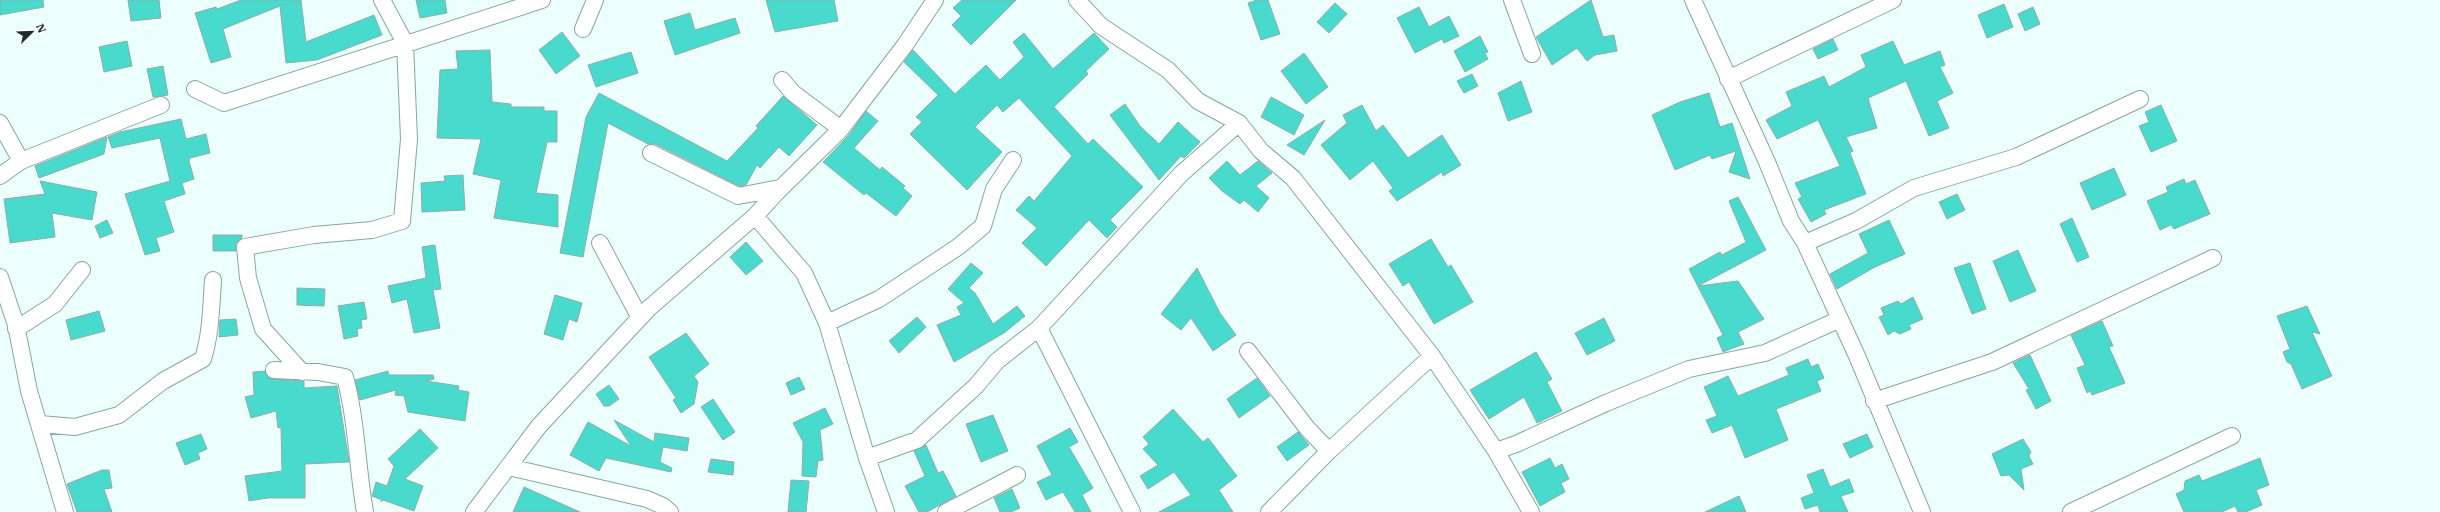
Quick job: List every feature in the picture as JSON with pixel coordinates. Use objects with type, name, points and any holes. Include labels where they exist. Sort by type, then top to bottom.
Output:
[{"type":"street","points":[[302,372],[263,329],[248,278],[245,247],[314,235],[372,230],[402,221],[409,138],[405,43],[382,0]]},
{"type":"street","points":[[195,89],[224,103],[405,43],[450,31],[542,0]]},
{"type":"street","points":[[583,29],[595,0]]},
{"type":"street","points":[[474,512],[539,426],[640,318],[755,216],[780,188],[841,129],[905,45],[935,0]]},
{"type":"street","points":[[1077,0],[1101,26],[1168,70],[1198,101],[1239,123],[1261,151],[1293,178],[1432,356],[1496,451],[1531,512]]},
{"type":"street","points":[[1512,0],[1532,54]]},
{"type":"street","points":[[1693,0],[1767,162],[1791,221],[1805,243],[1840,319],[1922,512]]},
{"type":"street","points":[[1728,79],[1893,0]]},
{"type":"street","points":[[782,80],[793,93],[841,129]]},
{"type":"street","points":[[1805,243],[1856,221],[1914,188],[2016,156],[2140,99]]},
{"type":"street","points":[[0,176],[20,161],[161,105]]},
{"type":"street","points":[[0,123],[20,161]]},
{"type":"street","points":[[867,458],[917,440],[976,386],[997,361],[1039,328],[1181,174],[1239,123]]},
{"type":"street","points":[[651,154],[738,196],[780,188]]},
{"type":"street","points":[[827,323],[879,299],[958,247],[983,226],[994,190],[1013,160]]},
{"type":"street","points":[[755,216],[804,273],[827,323],[867,458],[886,512]]},
{"type":"street","points":[[600,243],[640,318]]},
{"type":"street","points":[[1874,401],[1992,362],[2213,258]]},
{"type":"street","points":[[16,329],[55,304],[82,270]]},
{"type":"street","points":[[0,277],[16,329],[28,392],[40,424],[65,512]]},
{"type":"street","points":[[40,424],[75,427],[119,415],[163,381],[203,359],[210,335],[213,280]]},
{"type":"street","points":[[1496,451],[1516,444],[1606,403],[1689,369],[1765,353],[1840,319]]},
{"type":"street","points":[[1039,328],[1132,512]]},
{"type":"street","points":[[1248,351],[1307,428],[1329,451]]},
{"type":"street","points":[[1269,512],[1329,451],[1432,356]]},
{"type":"street","points":[[274,370],[345,377],[353,407],[359,481],[365,512]]},
{"type":"street","points":[[2071,512],[2232,436]]},
{"type":"street","points":[[509,467],[647,499],[663,506],[670,512]]},
{"type":"street","points":[[946,512],[1018,475]]},
{"type":"building","points":[[0,0],[43,0],[44,7],[0,15]]},
{"type":"building","points":[[128,0],[159,0],[161,18],[131,21]]},
{"type":"building","points":[[241,0],[301,0],[306,42],[374,15],[382,35],[317,60],[286,63],[280,6],[223,29],[231,57],[211,63],[195,13],[216,7],[217,9]]},
{"type":"building","points":[[416,0],[445,0],[447,13],[420,18]]},
{"type":"building","points":[[766,0],[834,0],[838,21],[775,32]]},
{"type":"building","points":[[962,0],[1016,0],[971,45],[952,25],[961,16],[953,8]]},
{"type":"building","points":[[1257,0],[1268,0],[1280,34],[1261,40],[1248,3]]},
{"type":"building","points":[[1591,0],[1603,37],[1614,35],[1617,51],[1595,55],[1587,61],[1577,48],[1552,65],[1536,37]]},
{"type":"building","points":[[1335,3],[1347,14],[1329,33],[1317,22]]},
{"type":"building","points":[[2004,4],[2013,27],[1987,38],[1978,15]]},
{"type":"building","points":[[1419,7],[1429,27],[1449,16],[1459,36],[1444,43],[1442,39],[1415,53],[1397,18]]},
{"type":"building","points":[[2033,7],[2040,24],[2025,31],[2018,14]]},
{"type":"building","points":[[690,13],[695,30],[735,18],[740,33],[675,55],[664,21]]},
{"type":"building","points":[[562,32],[580,56],[556,74],[539,50]]},
{"type":"building","points":[[1024,33],[1053,69],[1094,33],[1109,49],[1086,71],[1088,74],[1054,107],[1088,144],[1093,139],[1143,187],[1110,220],[1117,227],[1107,238],[1089,220],[1046,266],[1022,243],[1037,228],[1016,210],[1029,196],[1034,201],[1072,156],[1019,98],[1003,112],[997,105],[975,127],[1002,152],[967,190],[910,134],[922,122],[916,117],[938,95],[904,62],[913,50],[955,94],[986,65],[1000,80],[1024,57],[1013,42]]},
{"type":"building","points":[[1480,36],[1488,52],[1485,53],[1488,59],[1465,72],[1454,51]]},
{"type":"building","points":[[1833,39],[1838,50],[1818,59],[1813,49]]},
{"type":"building","points":[[127,41],[132,66],[104,72],[99,47]]},
{"type":"building","points":[[1893,41],[1904,65],[1940,51],[1945,65],[1940,67],[1953,93],[1937,101],[1949,128],[1929,136],[1906,81],[1868,98],[1877,128],[1846,137],[1853,151],[1850,153],[1866,194],[1824,210],[1826,214],[1811,222],[1798,199],[1802,197],[1795,183],[1840,166],[1818,120],[1777,139],[1766,120],[1792,106],[1786,92],[1824,76],[1829,87],[1866,67],[1861,55]]},
{"type":"building","points":[[490,50],[492,102],[511,104],[511,107],[544,107],[544,111],[557,111],[557,142],[547,142],[536,193],[558,195],[558,227],[494,218],[501,180],[473,174],[481,139],[437,138],[440,70],[458,69],[456,51]]},
{"type":"building","points":[[631,52],[638,73],[596,87],[588,65]]},
{"type":"building","points":[[1304,53],[1328,87],[1306,104],[1281,71]]},
{"type":"building","points":[[163,66],[168,95],[153,97],[147,69]]},
{"type":"building","points":[[1472,74],[1478,86],[1464,93],[1457,81]]},
{"type":"building","points":[[1521,81],[1532,112],[1508,121],[1498,93]]},
{"type":"building","points":[[599,93],[727,161],[758,128],[756,126],[783,96],[817,125],[789,156],[779,147],[760,168],[757,165],[746,185],[739,186],[655,144],[648,144],[608,123],[583,257],[560,253],[586,117]]},
{"type":"building","points":[[1709,93],[1720,127],[1732,123],[1750,179],[1729,172],[1736,151],[1712,159],[1710,155],[1675,170],[1652,115],[1680,102]]},
{"type":"building","points":[[1271,97],[1304,115],[1294,135],[1261,117]]},
{"type":"building","points":[[1125,104],[1140,126],[1159,144],[1178,122],[1200,142],[1184,158],[1181,156],[1159,180],[1110,115]]},
{"type":"building","points":[[1362,105],[1376,131],[1383,125],[1408,158],[1442,135],[1461,165],[1443,176],[1442,172],[1397,201],[1389,191],[1393,188],[1373,161],[1350,180],[1321,145],[1347,123],[1343,115]]},
{"type":"building","points":[[2161,105],[2177,141],[2151,152],[2139,126],[2149,122],[2145,112]]},
{"type":"building","points":[[866,111],[878,121],[854,148],[880,170],[882,167],[905,186],[903,188],[912,196],[896,216],[866,193],[864,195],[823,162],[849,135]]},
{"type":"building","points":[[181,119],[186,139],[206,134],[210,153],[190,158],[189,161],[194,179],[182,183],[185,194],[164,201],[174,232],[156,238],[160,251],[145,255],[125,194],[170,181],[160,138],[112,148],[108,137],[120,132]]},
{"type":"building","points":[[1325,120],[1304,155],[1287,145]]},
{"type":"building","points":[[107,137],[104,154],[39,178],[35,166]]},
{"type":"building","points":[[1227,161],[1240,175],[1258,161],[1272,173],[1256,186],[1269,198],[1258,212],[1244,200],[1240,204],[1222,191],[1209,178]]},
{"type":"building","points":[[2114,168],[2126,195],[2092,210],[2080,183]]},
{"type":"building","points":[[463,175],[465,210],[422,212],[421,183],[445,181],[444,176]]},
{"type":"building","points":[[2184,179],[2186,184],[2195,180],[2210,214],[2174,229],[2171,225],[2160,230],[2147,201],[2168,192],[2166,187]]},
{"type":"building","points":[[40,181],[97,192],[92,220],[52,213],[55,237],[10,243],[4,199],[45,194]]},
{"type":"building","points":[[1957,194],[1965,210],[1947,219],[1939,202]]},
{"type":"building","points":[[1738,197],[1766,250],[1698,286],[1738,281],[1764,319],[1738,332],[1744,344],[1723,352],[1717,338],[1723,335],[1689,269],[1720,252],[1722,255],[1746,242],[1729,201]]},
{"type":"building","points":[[2072,218],[2089,257],[2077,262],[2060,224]]},
{"type":"building","points":[[107,220],[113,233],[100,238],[95,226]]},
{"type":"building","points":[[1889,220],[1905,254],[1875,267],[1837,289],[1830,274],[1868,253],[1859,234]]},
{"type":"building","points":[[213,235],[242,235],[242,238],[236,243],[236,251],[213,251]]},
{"type":"building","points":[[1431,239],[1448,267],[1451,265],[1473,302],[1434,324],[1409,282],[1403,286],[1389,264]]},
{"type":"building","points":[[746,242],[763,261],[746,275],[730,257]]},
{"type":"building","points":[[435,245],[441,289],[433,290],[440,328],[414,333],[407,299],[392,303],[388,286],[426,278],[422,247]]},
{"type":"building","points":[[2018,250],[2036,291],[2010,302],[1993,261]]},
{"type":"building","points":[[971,263],[983,273],[969,288],[975,293],[993,324],[1017,306],[1025,316],[1004,333],[954,362],[937,325],[961,315],[957,307],[964,303],[948,289]]},
{"type":"building","points":[[1970,263],[1986,309],[1972,314],[1954,268]]},
{"type":"building","points":[[1197,268],[1220,313],[1236,335],[1213,351],[1191,318],[1181,330],[1161,314]]},
{"type":"building","points":[[297,288],[325,289],[324,306],[297,305]]},
{"type":"building","points":[[555,295],[582,303],[577,322],[569,319],[563,340],[544,334]]},
{"type":"building","points":[[1913,297],[1923,319],[1909,325],[1911,329],[1900,334],[1894,331],[1888,335],[1879,317],[1884,315],[1881,308],[1898,301],[1901,304]]},
{"type":"building","points":[[364,302],[367,319],[361,320],[362,328],[357,329],[358,336],[344,339],[338,306]]},
{"type":"building","points":[[2307,306],[2320,334],[2312,332],[2332,376],[2302,389],[2291,364],[2287,362],[2283,352],[2290,349],[2277,316]]},
{"type":"building","points":[[99,311],[105,331],[71,340],[66,320]]},
{"type":"building","points":[[917,317],[926,327],[899,353],[889,341]]},
{"type":"building","points":[[1604,318],[1615,341],[1587,355],[1575,333]]},
{"type":"building","points":[[236,319],[238,335],[219,337],[220,320]]},
{"type":"building","points":[[2102,321],[2113,346],[2109,347],[2125,383],[2092,395],[2090,391],[2087,393],[2077,368],[2085,365],[2071,335]]},
{"type":"building","points":[[686,333],[709,364],[694,376],[698,382],[694,404],[681,413],[673,400],[676,398],[649,357]]},
{"type":"building","points":[[1536,352],[1552,379],[1547,382],[1562,411],[1537,423],[1524,397],[1489,419],[1470,390]]},
{"type":"building","points":[[2030,355],[2051,401],[2036,409],[2026,390],[2029,389],[2013,363]]},
{"type":"building","points":[[1808,359],[1811,367],[1818,364],[1824,378],[1817,381],[1821,391],[1776,409],[1788,440],[1745,458],[1732,425],[1712,433],[1706,420],[1717,416],[1704,387],[1728,376],[1738,396],[1789,375],[1786,368]]},
{"type":"building","points":[[265,371],[269,378],[304,381],[304,388],[337,386],[349,462],[305,464],[305,498],[268,498],[249,501],[245,476],[282,471],[281,427],[278,428],[276,411],[251,418],[245,397],[254,395],[253,372]]},
{"type":"building","points":[[388,371],[389,375],[433,375],[434,379],[426,381],[459,386],[458,390],[469,392],[465,421],[408,412],[404,396],[395,395],[396,390],[360,400],[355,380]]},
{"type":"building","points":[[799,377],[805,389],[791,395],[786,383]]},
{"type":"building","points":[[1257,378],[1270,396],[1239,418],[1227,399]]},
{"type":"building","points":[[609,385],[619,399],[609,406],[604,406],[596,394]]},
{"type":"building","points":[[713,399],[735,432],[723,440],[701,407]]},
{"type":"building","points":[[825,408],[833,424],[820,430],[823,460],[818,461],[816,477],[802,476],[803,442],[793,423]]},
{"type":"building","points":[[1173,409],[1203,442],[1208,438],[1237,476],[1219,490],[1233,512],[1159,512],[1191,495],[1174,472],[1148,489],[1140,476],[1158,465],[1143,449],[1149,444],[1143,437]]},
{"type":"building","points":[[993,415],[1008,451],[981,462],[966,424]]},
{"type":"building","points":[[614,420],[654,442],[655,433],[689,438],[687,451],[663,447],[660,462],[672,468],[671,472],[606,458],[599,471],[570,455],[588,422],[631,446]]},
{"type":"building","points":[[1070,428],[1078,442],[1069,447],[1093,488],[1082,495],[1091,512],[1075,512],[1063,492],[1046,500],[1037,482],[1052,475],[1037,446]]},
{"type":"building","points":[[420,429],[438,448],[405,479],[423,486],[414,511],[383,500],[381,502],[382,500],[372,496],[376,482],[387,486],[394,466],[388,459]]},
{"type":"building","points":[[1298,432],[1309,445],[1287,461],[1277,447]]},
{"type":"building","points":[[201,434],[207,449],[198,453],[200,459],[185,465],[176,443]]},
{"type":"building","points":[[1867,434],[1873,447],[1850,458],[1843,444]]},
{"type":"building","points":[[2023,439],[2031,452],[2029,456],[2033,464],[2021,469],[2024,490],[2009,475],[2001,476],[1992,454]]},
{"type":"building","points":[[926,445],[938,473],[943,471],[956,496],[927,512],[919,512],[905,486],[925,476],[914,451]]},
{"type":"building","points":[[1550,458],[1555,468],[1562,464],[1569,479],[1561,483],[1565,492],[1540,506],[1522,472]]},
{"type":"building","points":[[2260,458],[2269,485],[2256,490],[2262,505],[2246,512],[2238,512],[2235,506],[2222,512],[2184,512],[2176,494],[2184,490],[2185,481],[2199,475],[2202,481]]},
{"type":"building","points":[[711,459],[734,462],[733,475],[708,472]]},
{"type":"building","points":[[1823,469],[1830,487],[1849,479],[1854,492],[1841,496],[1848,512],[1820,512],[1818,505],[1805,509],[1801,498],[1814,493],[1807,475]]},
{"type":"building","points":[[102,470],[109,470],[112,488],[104,489],[112,512],[77,512],[67,484]]},
{"type":"building","points":[[791,480],[809,481],[806,512],[788,512]]},
{"type":"building","points":[[524,487],[580,512],[513,512]]},
{"type":"building","points":[[1012,489],[1020,508],[1011,512],[1000,512],[994,498]]},
{"type":"building","points":[[1739,496],[1746,512],[1705,512]]}]
